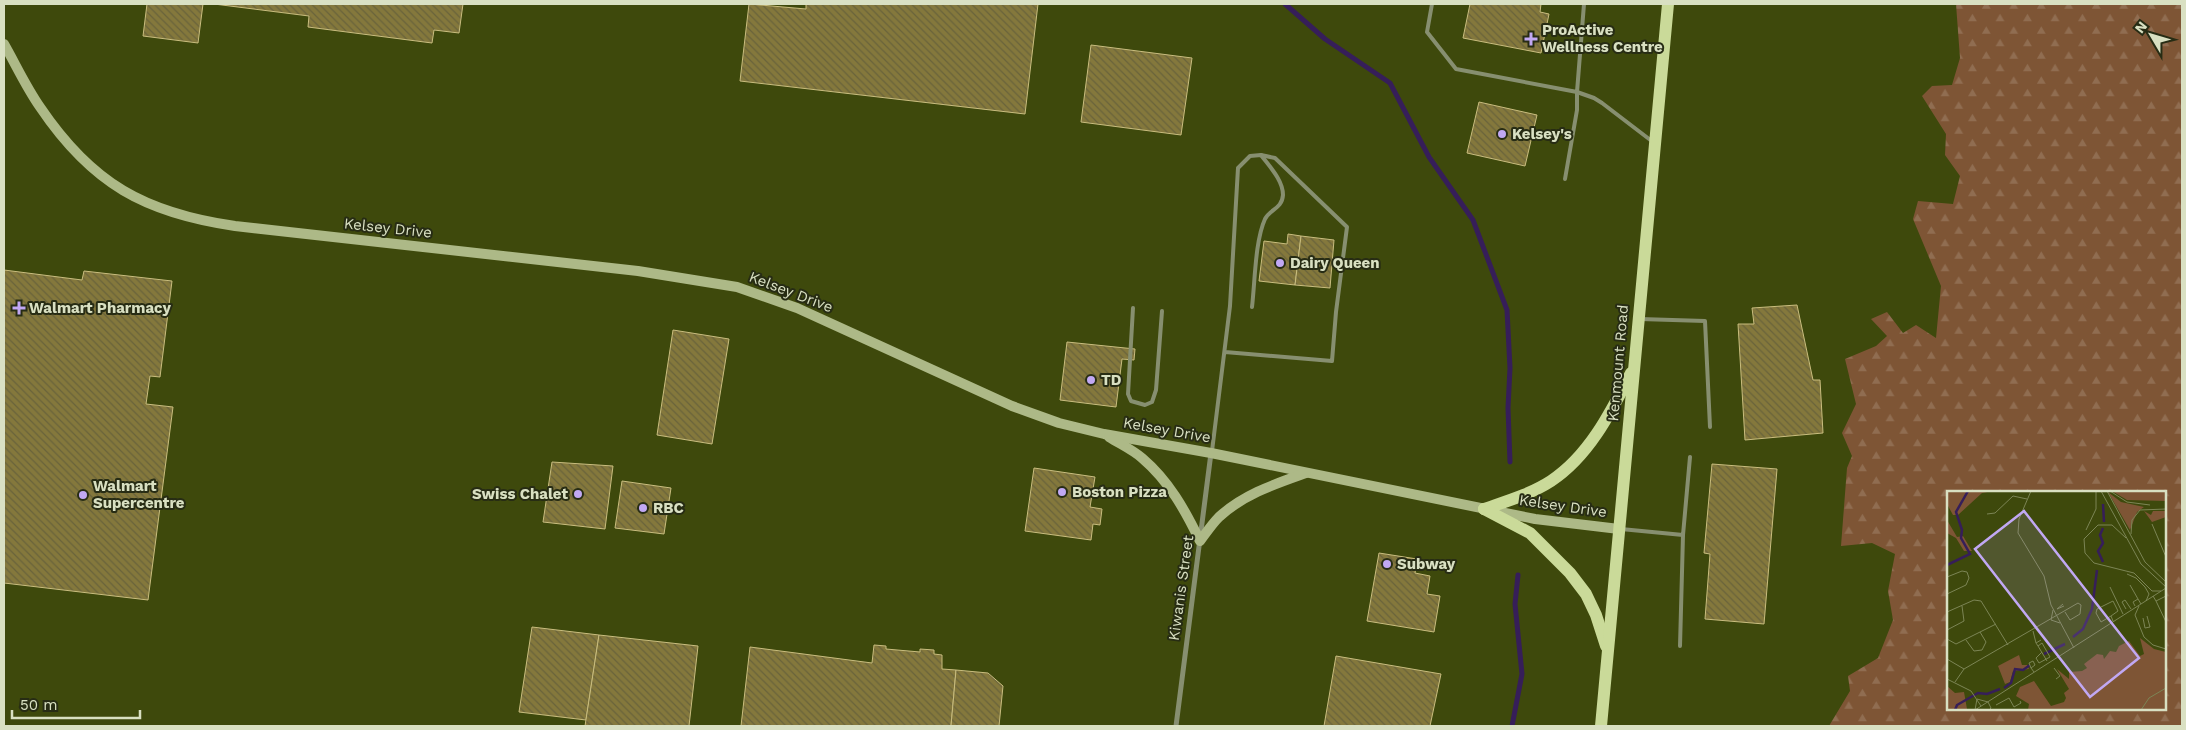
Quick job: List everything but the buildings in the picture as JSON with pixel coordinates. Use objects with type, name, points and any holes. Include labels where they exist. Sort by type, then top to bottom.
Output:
[{"type":"main road","name":"Kenmount Road","points":[[1601,726],[1668,4]]},
{"type":"main road","name":"Kelsey Drive","points":[[4,44],[39,106],[66,142],[110,184],[160,210],[206,222],[235,226],[638,271],[736,287],[797,308],[1028,412],[1059,423],[1104,434],[1308,472],[1535,519],[1619,529]]},
{"type":"main road","points":[[1484,509],[1525,495],[1552,480],[1572,463],[1611,412],[1634,366]]},
{"type":"main road","points":[[1104,434],[1142,458],[1165,481],[1184,508],[1200,541],[1218,518],[1243,499],[1270,485],[1308,472]]},
{"type":"main road","points":[[1484,509],[1530,533],[1570,573],[1586,594],[1596,615],[1608,654]]},
{"type":"street","name":"Kiwanis Street","points":[[1176,726],[1211,453]]},
{"type":"lane","points":[[1432,4],[1427,32],[1456,69],[1576,92],[1594,98],[1655,143]]},
{"type":"lane","points":[[1565,179],[1577,110],[1576,92],[1584,4]]},
{"type":"lane","points":[[1252,307],[1264,221],[1268,214],[1276,210],[1283,195],[1276,175],[1261,154]]},
{"type":"lane","points":[[1211,453],[1230,306],[1238,168],[1250,156],[1261,154],[1275,158],[1347,227],[1332,361],[1225,352]]},
{"type":"lane","points":[[1133,308],[1128,394],[1131,401],[1145,405],[1152,402],[1156,390],[1162,311]]},
{"type":"lane","points":[[1638,319],[1705,322],[1710,427]]},
{"type":"lane","points":[[1680,646],[1683,535],[1690,457]]},
{"type":"lane","points":[[1619,529],[1683,535]]},
{"type":"green space","points":[[1956,4],[2182,4],[2182,726],[1829,726],[1850,691],[1848,676],[1878,658],[1893,620],[1888,591],[1895,554],[1872,543],[1841,546],[1847,468],[1852,456],[1842,433],[1856,404],[1845,359],[1876,346],[1887,336],[1871,319],[1887,312],[1903,333],[1916,325],[1936,338],[1941,286],[1913,219],[1918,201],[1953,204],[1960,176],[1945,155],[1946,134],[1922,96],[1932,86],[1952,85],[1960,58]]},
{"type":"waterway","points":[[1285,4],[1325,39],[1390,83],[1429,157],[1473,220],[1507,310],[1510,368],[1508,408],[1510,462]]},
{"type":"waterway","points":[[1512,726],[1522,674],[1515,604],[1518,575]]},
{"type":"place","name":"ProActive Wellness Centre","points":[[1531,39]]},
{"type":"place","name":"Kelsey's","points":[[1502,134]]},
{"type":"place","name":"Dairy Queen","points":[[1280,263]]},
{"type":"place","name":"Walmart Pharmacy","points":[[19,308]]},
{"type":"place","name":"TD","points":[[1091,380]]},
{"type":"place","name":"Boston Pizza","points":[[1062,492]]},
{"type":"place","name":"Swiss Chalet","points":[[578,494]]},
{"type":"place","name":"Walmart Supercentre","points":[[83,495]]},
{"type":"place","name":"RBC","points":[[643,508]]},
{"type":"place","name":"Subway","points":[[1387,564]]}]
